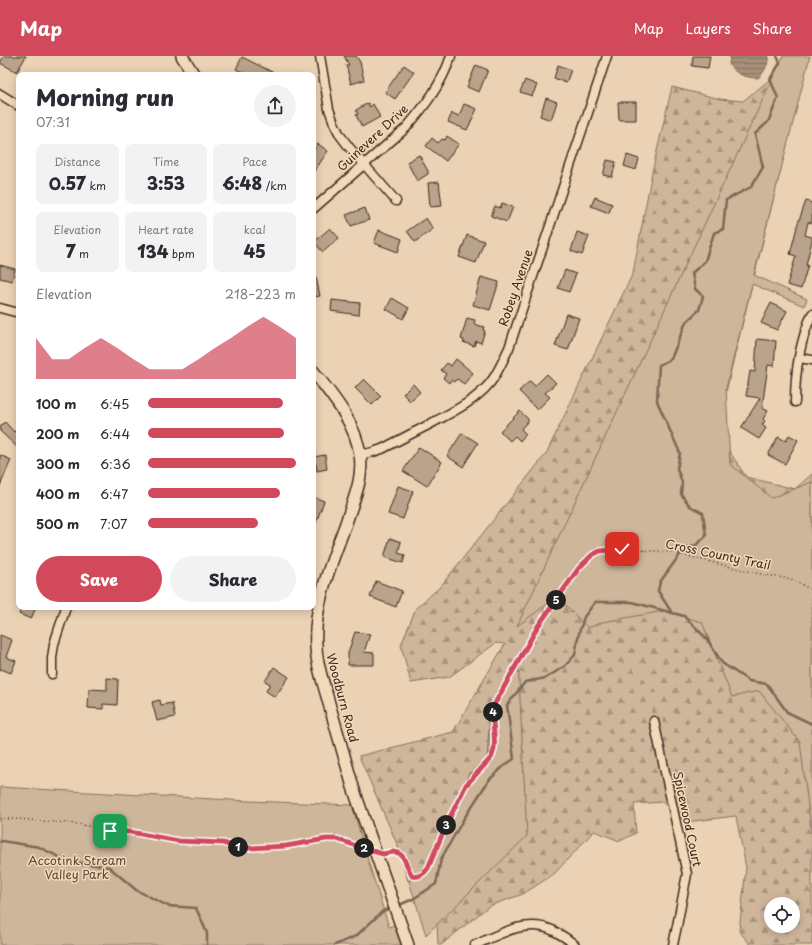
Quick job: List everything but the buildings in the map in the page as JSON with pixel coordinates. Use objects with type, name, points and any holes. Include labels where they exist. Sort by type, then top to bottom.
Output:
[{"type":"street","points":[[182,56],[192,72]]},
{"type":"street","points":[[320,56],[330,109],[334,123],[340,135],[396,202]]},
{"type":"street","name":"Guinevere Drive","points":[[316,206],[406,128],[419,113],[440,82],[450,56]]},
{"type":"street","name":"Robey Avenue","points":[[360,455],[382,449],[473,400],[490,382],[501,365],[509,348],[607,56]]},
{"type":"street","points":[[0,94],[16,104]]},
{"type":"street","points":[[0,308],[16,312]]},
{"type":"street","points":[[795,402],[795,387],[799,358],[804,335],[812,314]]},
{"type":"street","points":[[799,358],[812,360]]},
{"type":"street","name":"Woodburn Road","points":[[316,375],[352,428],[358,444],[361,465],[356,494],[329,570],[320,602],[317,618],[316,646],[318,662],[353,787],[408,945]]},
{"type":"street","points":[[52,674],[54,644],[65,610]]},
{"type":"street","name":"Spicewood Court","points":[[654,721],[687,874],[678,926],[673,945]]},
{"type":"street","points":[[475,945],[508,930],[532,925],[551,929],[575,945]]},
{"type":"path","name":"Cross County Trail","points":[[0,819],[19,818],[78,824],[110,831],[130,832],[179,841],[223,843],[236,847],[251,848],[286,846],[326,839],[337,839],[383,854],[393,852],[399,853],[403,857],[411,874],[414,877],[417,877],[426,871],[447,823],[466,785],[493,755],[494,705],[538,626],[572,577],[592,555],[600,551],[608,550],[674,553],[765,575],[791,579],[812,590]]},
{"type":"green space","points":[[783,56],[810,56],[754,275],[807,299],[804,306],[752,284],[726,388],[730,464],[771,498],[812,482],[812,837],[800,742],[759,691],[732,697],[702,622],[664,611],[603,622],[588,628],[557,597],[517,626]]},
{"type":"green space","points":[[792,62],[790,132],[717,432],[746,477],[795,489],[812,474],[812,945],[751,945],[739,931],[746,868],[736,816],[686,822],[662,802],[634,804],[636,833],[620,841],[594,831],[554,874],[523,894],[489,906],[441,945],[438,945],[437,924],[451,891],[518,681],[517,660],[490,708],[487,761],[469,773],[427,869],[408,881],[397,844],[359,756],[453,732],[505,644],[496,643],[449,677],[411,683],[401,645],[416,608],[440,587],[546,454],[633,273],[652,172],[672,87],[720,99],[743,101]]},
{"type":"green space","points":[[518,660],[527,836],[426,935],[409,881],[428,869],[470,773],[488,762],[491,708]]},
{"type":"green space","name":"Accotink Stream Valley Park","points":[[0,787],[249,801],[352,805],[389,927],[394,925],[401,945],[0,945]]},
{"type":"shaded area","points":[[729,56],[768,56],[768,59],[766,68],[762,74],[758,78],[754,78],[737,73],[729,64]]},
{"type":"waterway","points":[[672,613],[658,591],[660,582],[684,549],[695,546],[706,536],[703,513],[690,506],[681,494],[682,482],[677,469],[680,453],[657,401],[659,365],[671,359],[686,322],[699,310],[703,296],[695,289],[692,273],[705,261],[714,233],[723,229],[726,200],[751,187],[763,167],[755,134],[768,122],[778,98],[770,79],[780,63],[777,56]]},
{"type":"waterway","points":[[397,906],[413,899],[436,884],[441,859],[463,820],[489,780],[514,759],[507,705],[525,682],[546,678],[565,666],[575,655],[584,617],[595,602],[632,602],[684,616],[707,639],[722,663],[749,681],[767,684],[787,712],[812,724]]},
{"type":"waterway","points":[[0,842],[2,841],[39,847],[67,861],[109,867],[136,890],[168,906],[196,908],[207,933],[207,945]]},
{"type":"waterway","points":[[335,945],[356,936],[383,911],[392,908]]},
{"type":"route","points":[[110,831],[130,832],[156,838],[179,841],[223,843],[236,847],[251,848],[286,846],[326,839],[337,839],[383,854],[393,852],[399,853],[403,857],[412,876],[417,877],[424,873],[428,868],[447,823],[466,785],[493,755],[494,705],[538,626],[585,561],[600,551],[622,549]]}]
